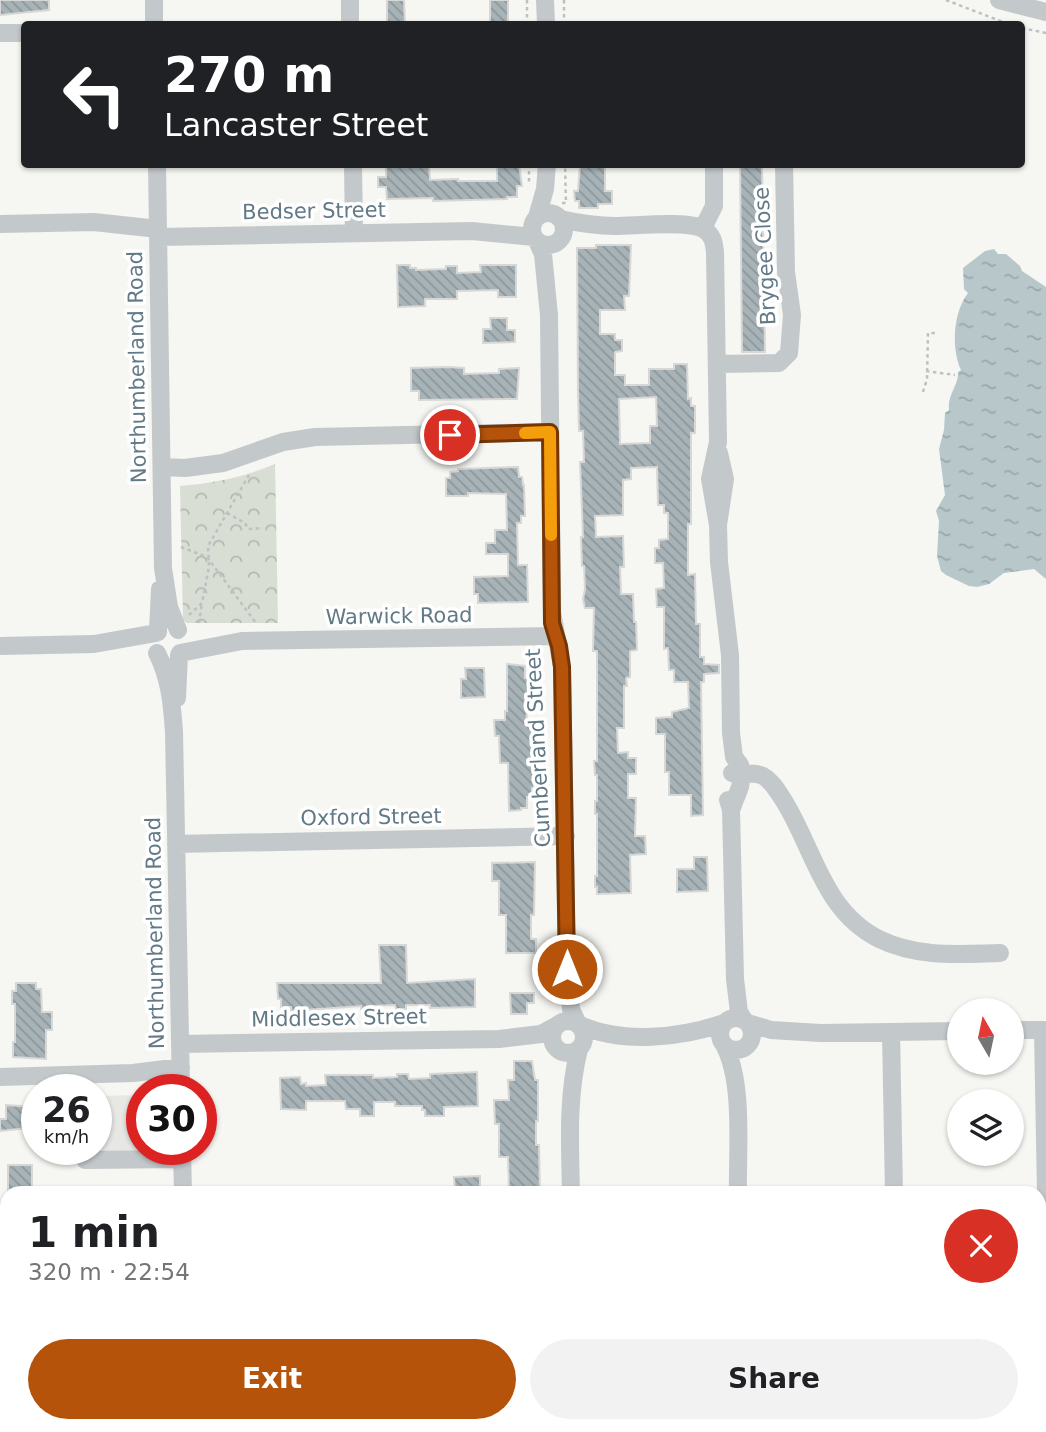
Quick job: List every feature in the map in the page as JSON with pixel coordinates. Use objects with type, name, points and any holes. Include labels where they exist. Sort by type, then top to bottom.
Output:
[{"type":"street","points":[[154,0],[154,21]]},
{"type":"street","points":[[350,0],[350,21]]},
{"type":"street","points":[[545,0],[545,21]]},
{"type":"street","points":[[999,0],[1046,12]]},
{"type":"street","points":[[0,33],[21,33]]},
{"type":"street","name":"Northumberland Road","points":[[156,168],[163,568],[157,642],[170,690],[174,733],[181,1074]]},
{"type":"street","points":[[352,168],[354,233]]},
{"type":"street","name":"Cumberland Street","points":[[547,168],[559,228],[549,316]]},
{"type":"street","name":"Cumberland Street","points":[[547,168],[536,229],[542,254],[549,316],[552,612],[562,667],[567,969],[571,1009],[579,1025]]},
{"type":"street","points":[[703,228],[714,205],[714,168]]},
{"type":"street","name":"Brygee Close","points":[[717,364],[779,363],[789,354],[792,315],[786,272],[784,168]]},
{"type":"street","points":[[559,228],[548,245],[536,229],[547,213],[559,228],[584,230],[612,226],[686,225],[703,228],[710,234],[715,252],[718,442],[725,479],[718,525],[719,562],[730,655],[731,733],[734,757],[740,765],[737,773],[740,787],[731,810],[735,1022]]},
{"type":"street","name":"Bedser Street","points":[[0,224],[94,222],[354,233],[536,229]]},
{"type":"street","points":[[162,467],[214,465],[283,442],[315,437],[550,432]]},
{"type":"street","name":"Northumberland Road","points":[[163,568],[169,607],[184,640],[180,654],[174,733]]},
{"type":"street","name":"Warwick Road","points":[[243,642],[170,658],[157,642],[170,627],[180,627],[198,636],[243,642],[556,636]]},
{"type":"street","points":[[0,646],[94,644],[123,649],[157,642]]},
{"type":"street","points":[[737,773],[764,777],[772,784],[794,817],[826,889],[840,908],[877,938],[921,953],[1000,953]]},
{"type":"street","name":"Oxford Street","points":[[176,844],[566,836]]},
{"type":"street","name":"Cumberland Street","points":[[557,1025],[567,969]]},
{"type":"street","points":[[569,1104],[552,1034],[557,1025],[568,1021],[595,1032],[633,1036],[666,1035],[735,1022],[771,1030],[821,1033],[947,1031]]},
{"type":"street","points":[[735,1022],[719,1032],[736,1082]]},
{"type":"street","points":[[735,1022],[752,1033],[738,1065],[736,1082],[738,1186]]},
{"type":"street","name":"Middlesex Street","points":[[180,1044],[499,1039],[541,1034],[557,1025]]},
{"type":"street","points":[[571,1186],[569,1104],[573,1069],[584,1035],[579,1025]]},
{"type":"street","points":[[1024,1030],[1045,1030],[1046,1186]]},
{"type":"street","points":[[891,1032],[894,1186]]},
{"type":"street","points":[[666,1035],[723,1045],[736,1051],[761,1041],[821,1033]]},
{"type":"street","points":[[557,1048],[569,1053],[581,1047],[633,1036]]},
{"type":"street","name":"Middlesex Street","points":[[499,1039],[557,1048]]},
{"type":"street","points":[[0,1077],[21,1078]]},
{"type":"street","points":[[182,1165],[183,1186]]},
{"type":"path","points":[[527,0],[527,21]]},
{"type":"path","points":[[564,0],[564,21]]},
{"type":"path","points":[[946,0],[1000,21]]},
{"type":"path","points":[[1025,29],[1046,33]]},
{"type":"path","points":[[923,392],[928,379],[928,333],[937,333]]},
{"type":"path","points":[[926,372],[955,375]]},
{"type":"path","points":[[199,623],[209,566],[208,546],[249,475]]},
{"type":"path","points":[[227,513],[245,523],[248,529],[262,528]]},
{"type":"path","points":[[181,547],[207,557],[256,623]]},
{"type":"path","points":[[180,627],[202,603]]},
{"type":"shaded area","points":[[126,1095],[126,1162],[112,1163],[112,1096]]},
{"type":"green space","points":[[275,464],[278,623],[187,623],[183,620],[180,486],[229,479]]},
{"type":"water","points":[[994,249],[998,254],[1006,254],[1022,271],[1046,287],[1046,579],[1034,569],[1004,573],[989,584],[977,587],[969,586],[941,571],[937,556],[939,521],[936,511],[945,495],[939,449],[945,413],[949,410],[958,372],[961,370],[956,352],[955,331],[959,310],[968,293],[964,289],[963,268],[985,251]]},
{"type":"building","points":[[0,0],[49,0],[49,10],[0,15]]},
{"type":"building","points":[[387,0],[404,0],[405,21],[387,21]]},
{"type":"building","points":[[490,0],[508,0],[508,21],[490,21]]},
{"type":"building","points":[[386,168],[429,168],[430,180],[497,181],[497,168],[520,168],[522,186],[517,186],[517,197],[507,199],[387,199],[386,187],[378,187],[378,177],[386,177]]},
{"type":"building","points":[[580,168],[605,168],[605,191],[612,191],[612,204],[598,204],[598,208],[579,208],[574,191],[578,191]]},
{"type":"building","points":[[740,168],[762,168],[765,352],[742,352]]},
{"type":"building","points":[[596,245],[631,245],[629,296],[624,296],[625,310],[600,310],[600,334],[615,334],[615,340],[622,340],[622,351],[615,352],[615,375],[625,375],[625,385],[649,385],[649,369],[674,369],[674,364],[687,364],[688,399],[691,398],[691,406],[695,406],[695,433],[691,433],[688,575],[695,574],[700,657],[704,657],[704,664],[719,665],[719,673],[704,674],[704,682],[701,682],[703,815],[691,816],[691,795],[669,795],[669,772],[665,772],[665,734],[656,734],[656,718],[672,717],[672,712],[689,708],[688,682],[674,682],[674,670],[669,670],[668,648],[664,649],[664,607],[657,607],[656,589],[664,588],[663,563],[655,563],[655,548],[659,548],[659,540],[668,539],[668,513],[664,513],[664,505],[658,505],[657,467],[631,468],[631,479],[623,480],[623,515],[595,516],[596,537],[623,536],[621,594],[633,594],[637,650],[630,651],[630,677],[626,678],[627,686],[624,686],[624,728],[617,728],[618,753],[628,752],[628,758],[636,758],[636,774],[628,774],[628,798],[636,798],[635,836],[645,836],[646,854],[630,855],[631,893],[597,894],[597,775],[594,761],[597,761],[597,651],[593,651],[594,608],[585,608],[583,599],[585,589],[580,462],[584,462],[583,431],[579,431],[577,248],[596,248]],"holes":[[[656,397],[657,426],[650,426],[650,443],[620,444],[619,399]]]},
{"type":"building","points":[[397,265],[410,265],[410,268],[416,270],[457,266],[457,273],[481,272],[480,265],[516,265],[516,297],[498,297],[498,290],[457,291],[457,299],[425,299],[425,306],[398,307]]},
{"type":"building","points":[[490,318],[507,318],[507,330],[515,330],[515,342],[483,343],[483,329],[491,329]]},
{"type":"building","points":[[411,368],[464,368],[464,374],[499,373],[499,369],[519,368],[517,399],[419,400],[419,391],[411,391]]},
{"type":"building","points":[[518,467],[519,477],[522,477],[524,485],[525,516],[521,516],[521,523],[517,523],[518,565],[527,565],[528,602],[478,603],[478,594],[474,594],[474,577],[508,576],[508,554],[486,554],[486,543],[495,543],[495,530],[507,530],[506,494],[468,493],[468,496],[446,496],[446,478],[450,478],[450,472],[458,469]]},
{"type":"building","points":[[507,664],[525,666],[525,678],[529,678],[529,696],[526,696],[527,725],[532,725],[534,789],[532,788],[532,797],[527,797],[527,808],[509,811],[508,763],[500,763],[499,736],[495,736],[494,720],[505,720]]},
{"type":"building","points":[[465,668],[484,668],[485,697],[461,698],[461,679],[466,679]]},
{"type":"building","points":[[694,857],[707,857],[708,891],[677,892],[677,869],[694,869]]},
{"type":"building","points":[[535,862],[531,939],[536,939],[536,953],[506,953],[506,915],[499,915],[499,881],[492,881],[492,863]]},
{"type":"building","points":[[379,945],[406,945],[407,983],[475,979],[475,1007],[430,1008],[430,1005],[406,1005],[406,1009],[396,1009],[395,1005],[371,1006],[371,1009],[361,1009],[361,1006],[291,1011],[291,1007],[281,1007],[277,983],[381,983]]},
{"type":"building","points":[[16,983],[36,983],[36,989],[41,989],[42,1012],[52,1012],[52,1030],[46,1030],[46,1059],[13,1057],[15,1004],[12,1004],[12,991],[16,991]]},
{"type":"building","points":[[510,993],[534,993],[534,1003],[527,1003],[527,1014],[511,1014]]},
{"type":"building","points":[[514,1061],[532,1061],[535,1080],[538,1080],[536,1145],[539,1145],[540,1186],[509,1186],[508,1157],[499,1157],[499,1124],[495,1124],[494,1100],[509,1100],[508,1080],[514,1080]]},
{"type":"building","points":[[477,1072],[478,1106],[444,1107],[444,1116],[425,1116],[422,1106],[395,1106],[395,1102],[374,1102],[374,1116],[360,1116],[360,1109],[346,1109],[345,1101],[306,1101],[306,1110],[281,1109],[280,1078],[300,1077],[301,1084],[306,1083],[306,1086],[326,1085],[325,1075],[373,1075],[373,1078],[408,1074],[409,1079],[430,1078],[430,1074]]},
{"type":"building","points":[[6,1105],[21,1106],[21,1129],[0,1131],[0,1119],[6,1119]]},
{"type":"building","points":[[8,1165],[32,1165],[32,1186],[8,1186]]},
{"type":"building","points":[[480,1176],[480,1186],[455,1186],[454,1177]]},
{"type":"slow traffic","points":[[525,433],[550,432],[551,535]]},
{"type":"route","points":[[450,435],[550,432],[552,623],[562,667],[567,969]]}]
